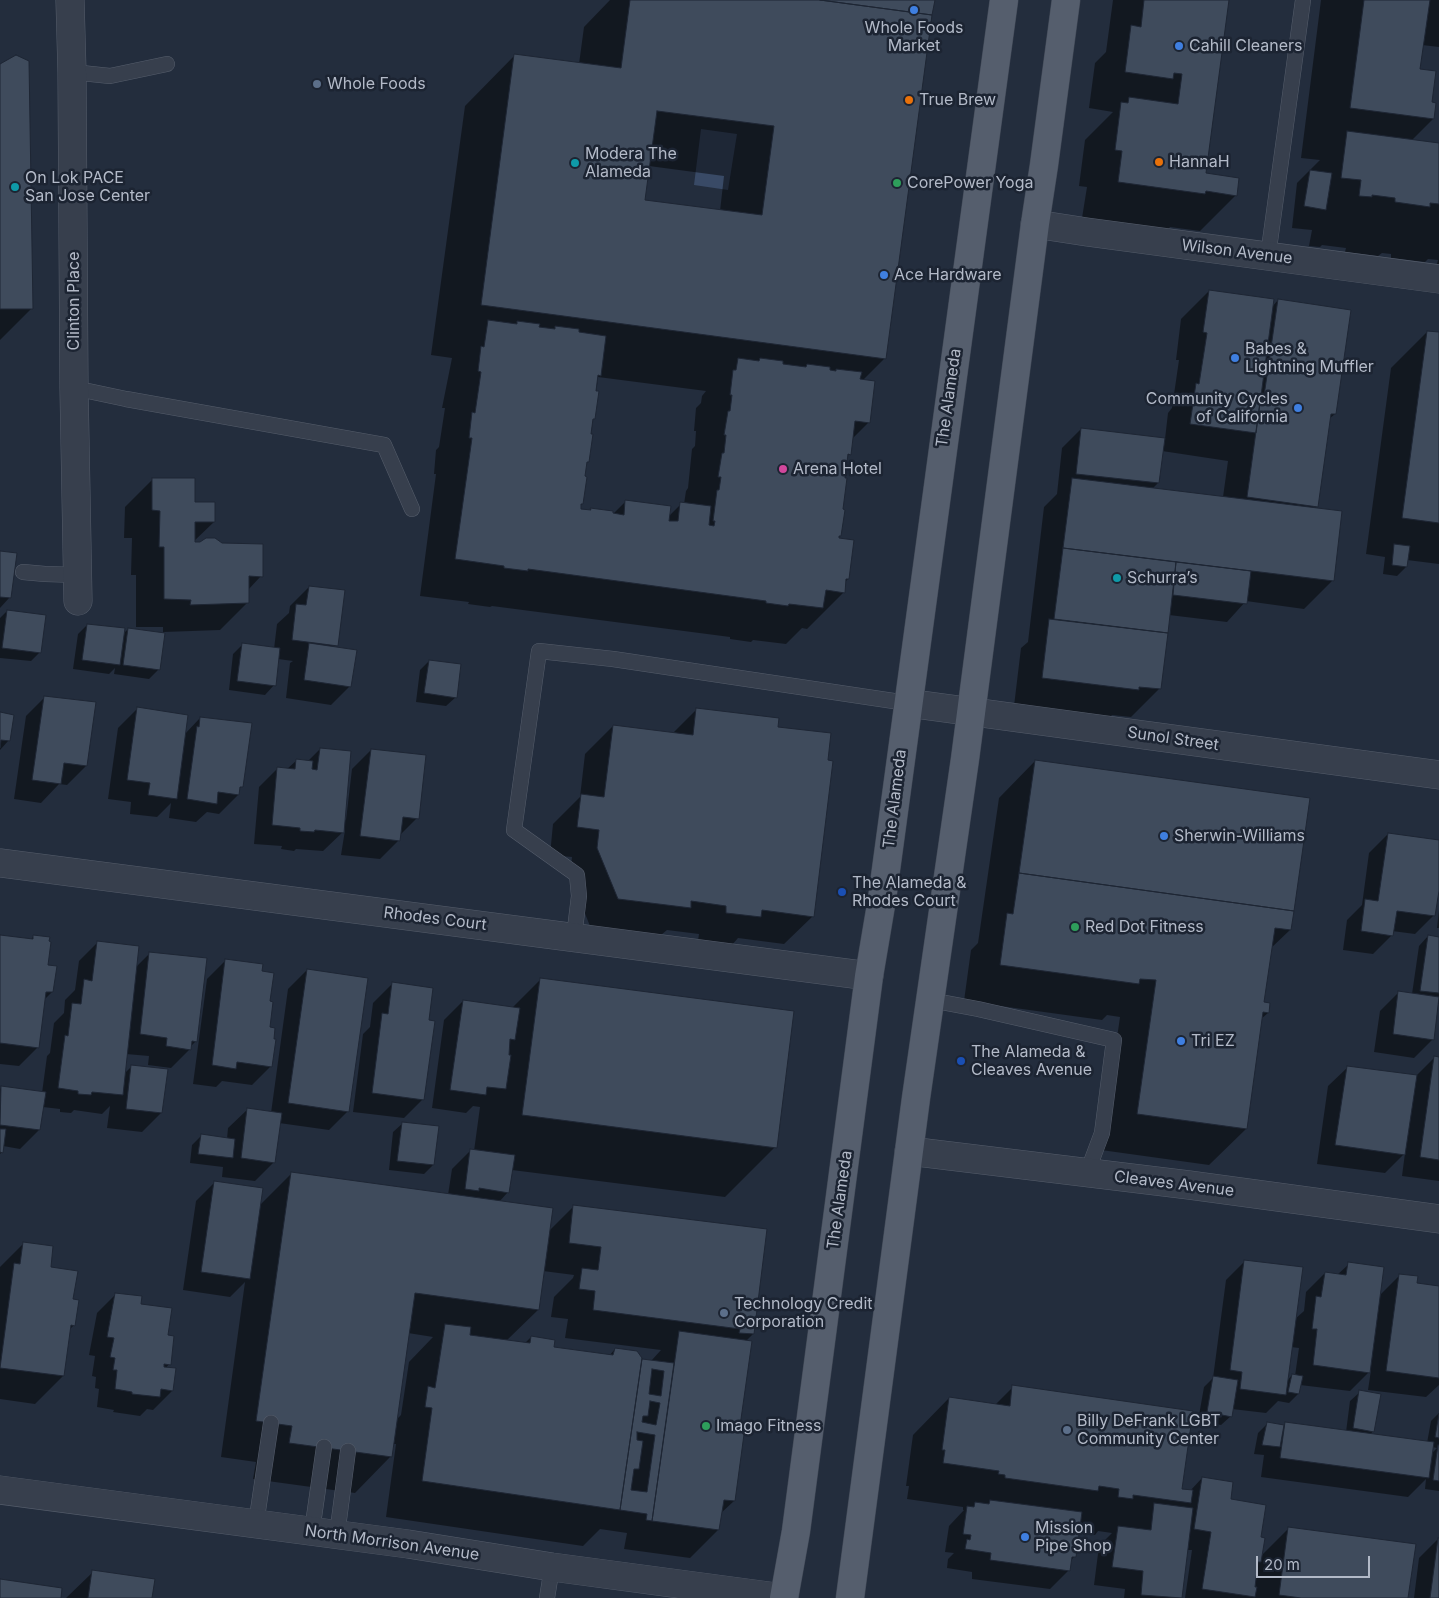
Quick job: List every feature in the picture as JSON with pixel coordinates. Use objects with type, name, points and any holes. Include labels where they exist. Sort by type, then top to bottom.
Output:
[{"type":"main road","name":"The Alameda","points":[[784,1598],[796,1531],[869,976],[882,899],[1004,0]]},
{"type":"main road","points":[[850,1598],[908,1151],[965,759],[1066,0]]},
{"type":"street","name":"Clinton Place","points":[[70,0],[78,601]]},
{"type":"street","name":"Wilson Avenue","points":[[1035,224],[1439,279]]},
{"type":"street","name":"Sunol Street","points":[[908,703],[1439,775]]},
{"type":"street","name":"Rhodes Court","points":[[0,863],[869,976]]},
{"type":"street","name":"Cleaves Avenue","points":[[908,1151],[1439,1219]]},
{"type":"street","name":"North Morrison Avenue","points":[[0,1490],[408,1544],[552,1567],[784,1598]]},
{"type":"lane","points":[[1268,256],[1303,0]]},
{"type":"lane","points":[[72,72],[110,76],[167,64]]},
{"type":"lane","points":[[74,388],[384,445],[412,509]]},
{"type":"lane","points":[[23,572],[78,575]]},
{"type":"lane","points":[[574,937],[579,896],[577,875],[514,830],[539,651],[613,659],[908,703]]},
{"type":"lane","points":[[930,1000],[1114,1040],[1102,1133],[1087,1173]]},
{"type":"lane","points":[[256,1524],[271,1423]]},
{"type":"lane","points":[[324,1447],[324,1533]]},
{"type":"lane","points":[[324,1533],[348,1451]]},
{"type":"lane","points":[[547,1598],[552,1567]]},
{"type":"water","points":[[701,129],[737,134],[728,190],[694,185]]},
{"type":"building","name":"Modera The Alameda","points":[[630,0],[820,0],[932,15],[886,359],[481,305],[514,54],[621,68]],"holes":[[[657,111],[774,126],[762,215],[645,200]]]},
{"type":"building","name":"Whole Foods Market","points":[[820,0],[935,0],[932,15]]},
{"type":"building","points":[[1144,0],[1229,0],[1206,173],[1239,178],[1237,196],[1206,191],[1205,194],[1118,182],[1122,151],[1115,150],[1121,102],[1128,103],[1129,97],[1178,104],[1182,74],[1174,73],[1173,79],[1125,72],[1131,25],[1141,27]]},
{"type":"building","points":[[1364,0],[1430,0],[1420,69],[1436,71],[1432,102],[1436,103],[1434,119],[1350,108]]},
{"type":"building","name":"On Lok PACE San Jose Center","points":[[16,55],[29,61],[33,309],[0,309],[0,64]]},
{"type":"building","points":[[1347,131],[1439,143],[1439,204],[1430,203],[1430,207],[1395,202],[1395,198],[1372,195],[1372,197],[1359,196],[1361,180],[1341,178]]},
{"type":"building","points":[[1310,170],[1332,173],[1326,210],[1304,206]]},
{"type":"building","name":"Babes & Lightning Muffler","points":[[1209,290],[1274,299],[1256,433],[1190,424],[1196,383],[1199,384],[1207,333],[1203,332]]},
{"type":"building","name":"Community Cycles of California","points":[[1278,299],[1351,310],[1336,414],[1331,414],[1318,507],[1247,497],[1260,402],[1263,403]]},
{"type":"building","name":"Arena Hotel","points":[[488,320],[517,324],[517,321],[540,324],[539,327],[555,329],[555,326],[579,329],[579,332],[606,336],[601,376],[598,375],[596,391],[599,391],[595,419],[593,419],[591,434],[593,434],[589,462],[587,462],[585,476],[587,477],[581,509],[591,510],[590,508],[613,511],[613,513],[624,515],[625,500],[671,506],[669,521],[678,521],[680,502],[711,506],[709,525],[714,526],[717,490],[719,490],[721,477],[718,477],[722,453],[724,453],[726,435],[724,435],[732,395],[730,395],[733,370],[736,370],[738,358],[759,361],[760,358],[783,361],[783,364],[806,367],[807,364],[830,367],[830,370],[836,371],[836,369],[862,372],[860,379],[875,381],[870,423],[855,421],[851,455],[848,454],[843,509],[845,510],[841,536],[839,538],[854,540],[849,579],[846,579],[845,593],[826,590],[823,608],[789,604],[788,606],[766,603],[766,601],[528,569],[528,571],[504,568],[504,566],[455,559],[472,438],[469,438],[472,412],[475,413],[481,372],[478,371],[481,346],[484,347]]},
{"type":"building","points":[[1427,331],[1439,332],[1439,523],[1402,518]]},
{"type":"building","points":[[1081,428],[1165,438],[1159,483],[1076,474]]},
{"type":"building","points":[[152,478],[195,478],[195,502],[215,502],[215,522],[195,522],[195,542],[200,542],[206,538],[215,538],[222,543],[263,544],[263,577],[249,576],[249,603],[190,605],[191,600],[164,599],[164,547],[159,547],[160,511],[152,510]]},
{"type":"building","points":[[1072,478],[1342,511],[1334,581],[1063,548]]},
{"type":"building","points":[[1394,544],[1410,546],[1407,567],[1392,565]]},
{"type":"building","name":"Schurra’s","points":[[1063,548],[1176,562],[1168,633],[1054,619]]},
{"type":"building","points":[[0,551],[17,553],[11,598],[0,597]]},
{"type":"building","points":[[1176,562],[1251,571],[1247,604],[1173,595]]},
{"type":"building","points":[[309,586],[345,590],[338,646],[292,640],[296,604],[306,605]]},
{"type":"building","points":[[7,610],[46,615],[41,653],[2,648]]},
{"type":"building","points":[[1049,619],[1168,633],[1161,689],[1139,687],[1139,690],[1042,678]]},
{"type":"building","points":[[87,624],[125,628],[120,665],[82,660]]},
{"type":"building","points":[[128,628],[165,633],[160,670],[123,665]]},
{"type":"building","points":[[242,643],[280,648],[276,686],[237,681]]},
{"type":"building","points":[[309,643],[357,650],[351,687],[304,680]]},
{"type":"building","points":[[429,660],[461,664],[457,698],[424,693]]},
{"type":"building","points":[[44,696],[96,702],[87,766],[64,763],[61,784],[32,780]]},
{"type":"building","points":[[137,707],[188,715],[177,799],[148,795],[150,783],[127,780]]},
{"type":"building","points":[[696,708],[779,718],[778,727],[831,733],[828,760],[833,761],[814,917],[762,910],[761,917],[726,913],[726,906],[691,901],[691,908],[618,899],[597,848],[599,830],[577,827],[581,794],[604,797],[613,725],[693,735]]},
{"type":"building","points":[[0,712],[14,715],[10,741],[1,740],[0,748]]},
{"type":"building","points":[[200,717],[252,723],[243,787],[240,787],[239,795],[218,792],[217,804],[187,799],[197,726],[199,727]]},
{"type":"building","points":[[320,748],[351,751],[344,833],[315,830],[314,832],[300,831],[300,828],[272,825],[277,767],[295,769],[296,759],[313,761],[312,769],[317,770]]},
{"type":"building","points":[[371,749],[426,755],[419,819],[403,817],[400,841],[360,836]]},
{"type":"building","name":"Sherwin-Williams","points":[[1035,760],[1310,798],[1294,911],[1019,873]]},
{"type":"building","points":[[1388,833],[1439,840],[1439,891],[1435,916],[1397,911],[1393,936],[1361,931],[1365,899],[1378,901]]},
{"type":"building","points":[[1019,873],[1294,911],[1291,930],[1275,928],[1264,1002],[1270,1003],[1269,1013],[1263,1012],[1247,1129],[1137,1114],[1156,980],[1140,979],[1139,984],[1000,965],[1007,913],[1013,914]]},
{"type":"building","points":[[0,935],[33,939],[33,935],[50,937],[48,965],[57,966],[53,992],[46,992],[39,1048],[0,1043]]},
{"type":"building","points":[[1428,935],[1439,937],[1439,993],[1420,991]]},
{"type":"building","points":[[97,941],[139,946],[123,1095],[92,1092],[91,1095],[78,1094],[78,1091],[58,1088],[65,1035],[68,1036],[72,1003],[81,1004],[84,979],[92,981]]},
{"type":"building","points":[[149,952],[207,958],[197,1042],[192,1041],[191,1050],[166,1046],[167,1038],[140,1034]]},
{"type":"building","points":[[225,959],[263,964],[262,971],[274,973],[270,1001],[273,1002],[270,1027],[275,1028],[274,1039],[276,1039],[272,1067],[237,1062],[236,1069],[212,1065]]},
{"type":"building","points":[[307,969],[368,978],[349,1112],[288,1103]]},
{"type":"building","points":[[540,978],[794,1011],[777,1148],[522,1115]]},
{"type":"building","points":[[392,982],[433,988],[429,1020],[435,1021],[424,1100],[372,1093],[382,1013],[388,1014]]},
{"type":"building","points":[[1398,991],[1439,997],[1434,1040],[1393,1034]]},
{"type":"building","points":[[463,1000],[520,1008],[515,1040],[510,1039],[509,1055],[511,1055],[506,1089],[487,1087],[486,1095],[450,1090]]},
{"type":"building","points":[[1434,1056],[1439,1057],[1439,1160],[1420,1157]]},
{"type":"building","points":[[131,1065],[168,1069],[162,1113],[126,1109]]},
{"type":"building","points":[[1347,1066],[1417,1075],[1405,1155],[1335,1145]]},
{"type":"building","points":[[1,1086],[46,1092],[40,1130],[0,1125]]},
{"type":"building","points":[[247,1108],[282,1113],[275,1163],[241,1158]]},
{"type":"building","points":[[402,1122],[439,1126],[434,1165],[397,1161]]},
{"type":"building","points":[[0,1129],[6,1129],[3,1153],[0,1152]]},
{"type":"building","points":[[201,1134],[235,1139],[233,1158],[198,1154]]},
{"type":"building","points":[[470,1149],[515,1155],[509,1193],[479,1188],[479,1191],[465,1189]]},
{"type":"building","points":[[291,1172],[553,1208],[539,1310],[415,1293],[392,1457],[289,1443],[292,1426],[256,1421]]},
{"type":"building","points":[[214,1181],[263,1188],[250,1279],[201,1272]]},
{"type":"building","points":[[573,1205],[767,1229],[754,1334],[739,1333],[740,1329],[593,1310],[595,1291],[579,1289],[582,1268],[598,1270],[601,1247],[569,1243]]},
{"type":"building","points":[[23,1242],[53,1246],[51,1267],[78,1271],[73,1299],[79,1300],[75,1326],[71,1325],[64,1376],[0,1368],[14,1263],[20,1264]]},
{"type":"building","points":[[1244,1260],[1303,1267],[1286,1395],[1240,1389],[1242,1372],[1230,1370]]},
{"type":"building","points":[[1348,1262],[1384,1267],[1370,1373],[1313,1365],[1317,1329],[1312,1329],[1316,1296],[1321,1297],[1325,1272],[1346,1275]]},
{"type":"building","points":[[1399,1274],[1418,1276],[1417,1283],[1439,1286],[1439,1378],[1386,1371]]},
{"type":"building","points":[[115,1293],[142,1296],[141,1304],[172,1308],[168,1335],[174,1336],[171,1365],[164,1364],[164,1367],[176,1368],[173,1391],[161,1389],[160,1397],[132,1394],[132,1392],[115,1389],[117,1370],[113,1370],[115,1358],[110,1357],[114,1338],[107,1337]]},
{"type":"building","points":[[445,1324],[471,1327],[470,1335],[530,1343],[531,1336],[555,1340],[554,1347],[613,1355],[615,1348],[637,1351],[642,1358],[620,1510],[422,1481],[432,1408],[425,1407],[428,1386],[435,1388]]},
{"type":"building","points":[[679,1331],[752,1341],[740,1426],[745,1427],[735,1501],[724,1500],[719,1530],[652,1521]]},
{"type":"building","points":[[642,1359],[674,1363],[652,1521],[646,1520],[647,1514],[620,1510]],"holes":[[[652,1369],[664,1371],[661,1396],[649,1394]],[[650,1401],[660,1403],[656,1425],[642,1422],[643,1416],[648,1416]],[[637,1432],[655,1435],[647,1492],[631,1490],[634,1469],[639,1469],[643,1441],[637,1440]]]},
{"type":"building","points":[[1292,1374],[1303,1376],[1299,1394],[1288,1392]]},
{"type":"building","points":[[1213,1376],[1238,1380],[1232,1417],[1207,1412]]},
{"type":"building","name":"Billy DeFrank LGBT Community Center","points":[[1012,1385],[1193,1411],[1182,1489],[1193,1490],[1191,1503],[1133,1495],[1133,1499],[1118,1497],[1119,1489],[1099,1486],[1098,1491],[1005,1478],[1005,1475],[998,1474],[999,1471],[943,1463],[945,1450],[942,1450],[949,1397],[1010,1406]]},
{"type":"building","points":[[1359,1390],[1381,1394],[1374,1432],[1353,1428]]},
{"type":"building","points":[[1439,1414],[1439,1438],[1435,1437]]},
{"type":"building","points":[[1267,1422],[1284,1425],[1280,1447],[1262,1445]]},
{"type":"building","points":[[1285,1422],[1434,1442],[1429,1478],[1280,1458]]},
{"type":"building","points":[[1439,1445],[1439,1481],[1433,1480]]},
{"type":"building","points":[[1202,1477],[1233,1482],[1231,1499],[1266,1505],[1261,1537],[1265,1538],[1261,1562],[1258,1562],[1255,1597],[1202,1589],[1211,1532],[1194,1529]]},
{"type":"building","name":"Mission Pipe Shop","points":[[990,1500],[1082,1512],[1076,1557],[1072,1557],[1070,1571],[990,1560],[991,1553],[965,1549],[967,1539],[970,1540],[971,1535],[963,1534],[967,1506],[974,1507],[975,1502],[989,1504]]},
{"type":"building","points":[[1154,1503],[1193,1508],[1182,1598],[1141,1595],[1143,1571],[1112,1567],[1118,1526],[1151,1530]]},
{"type":"building","points":[[1288,1527],[1416,1544],[1408,1598],[1301,1598],[1279,1595]]},
{"type":"building","points":[[1438,1538],[1439,1598],[1430,1598]]},
{"type":"building","points":[[92,1570],[155,1579],[152,1598],[88,1598]]},
{"type":"building","points":[[0,1579],[62,1588],[61,1598],[0,1598]]},
{"type":"place","name":"Whole Foods Market","points":[[914,10]]},
{"type":"place","name":"Cahill Cleaners","points":[[1179,46]]},
{"type":"place","name":"Whole Foods","points":[[317,84]]},
{"type":"place","name":"True Brew","points":[[909,100]]},
{"type":"place","name":"HannaH","points":[[1159,162]]},
{"type":"place","name":"Modera The Alameda","points":[[575,163]]},
{"type":"place","name":"CorePower Yoga","points":[[897,183]]},
{"type":"place","name":"On Lok PACE San Jose Center","points":[[15,187]]},
{"type":"place","name":"Ace Hardware","points":[[884,275]]},
{"type":"place","name":"Babes & Lightning Muffler","points":[[1235,358]]},
{"type":"place","name":"Community Cycles of California","points":[[1298,408]]},
{"type":"place","name":"Arena Hotel","points":[[783,469]]},
{"type":"place","name":"Schurra’s","points":[[1117,578]]},
{"type":"place","name":"Sherwin-Williams","points":[[1164,836]]},
{"type":"place","name":"The Alameda & Rhodes Court","points":[[842,892]]},
{"type":"place","name":"Red Dot Fitness","points":[[1075,927]]},
{"type":"place","name":"Tri EZ","points":[[1181,1041]]},
{"type":"place","name":"The Alameda & Cleaves Avenue","points":[[961,1061]]},
{"type":"place","name":"Technology Credit Corporation","points":[[724,1313]]},
{"type":"place","name":"Imago Fitness","points":[[706,1426]]},
{"type":"place","name":"Billy DeFrank LGBT Community Center","points":[[1067,1430]]},
{"type":"place","name":"Mission Pipe Shop","points":[[1025,1537]]}]
